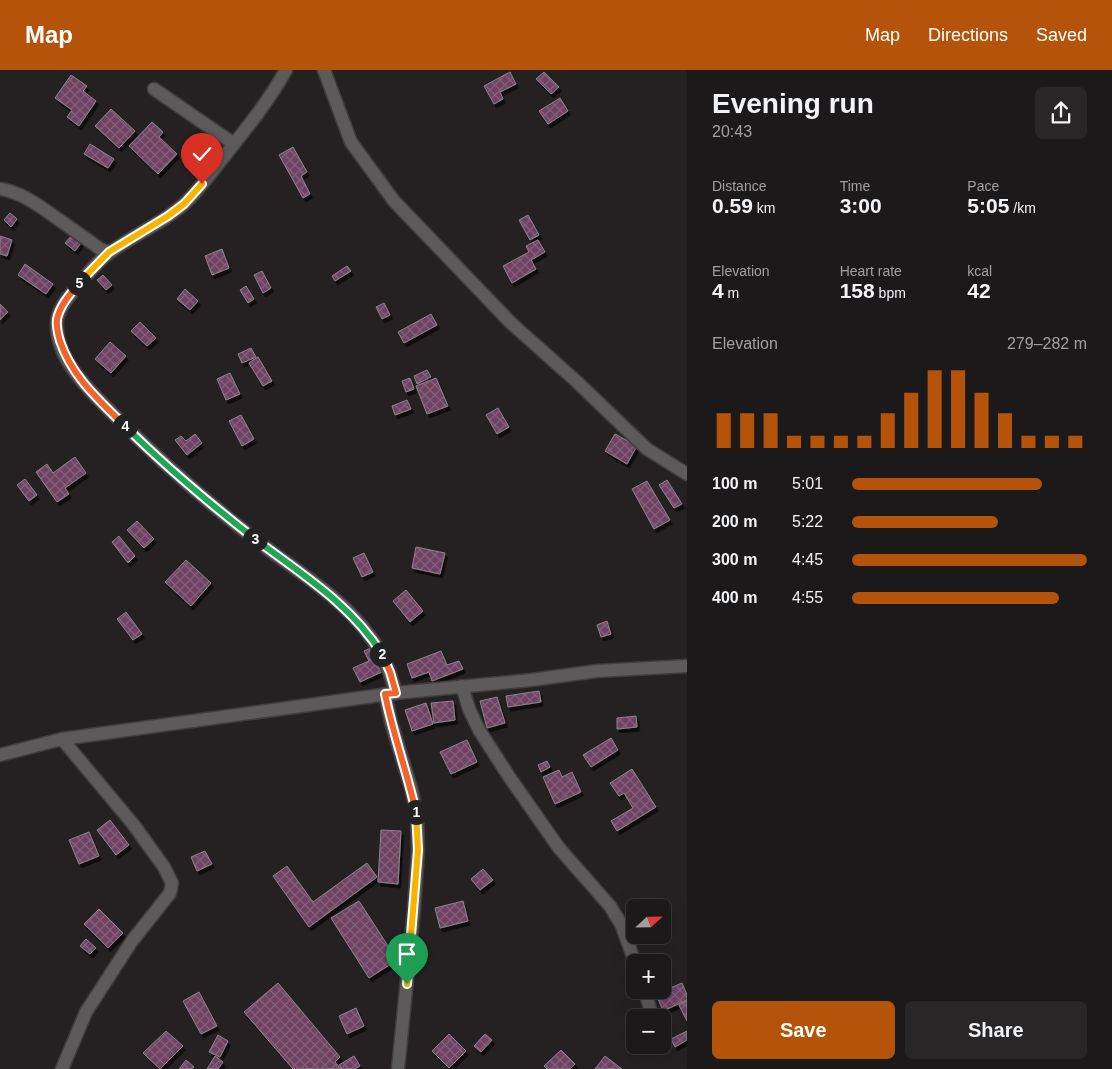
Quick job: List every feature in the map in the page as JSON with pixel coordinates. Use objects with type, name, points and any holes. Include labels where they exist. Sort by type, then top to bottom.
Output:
[{"type":"street","points":[[286,70],[274,92],[184,204],[109,252],[72,292],[62,307],[57,320],[58,333],[64,352],[74,372],[94,395],[152,453],[193,490],[331,596],[355,618],[371,637],[390,672],[391,722],[417,815],[418,850],[398,1069]]},
{"type":"street","points":[[324,70],[351,142],[394,201],[511,323],[576,381],[647,449],[687,474]]},
{"type":"street","points":[[154,89],[234,144]]},
{"type":"street","points":[[0,189],[25,197],[54,215],[100,249],[109,252]]},
{"type":"street","points":[[0,755],[62,739],[390,694],[531,680],[597,671],[687,666]]},
{"type":"street","points":[[462,686],[469,709],[479,730],[559,848],[610,906],[621,924],[632,954]]},
{"type":"street","points":[[62,739],[133,824],[166,871],[172,883],[170,894],[132,941],[86,1012],[62,1069]]},
{"type":"building","points":[[510,72],[516,84],[500,92],[503,99],[494,104],[484,86]]},
{"type":"building","points":[[544,72],[559,87],[551,94],[536,79]]},
{"type":"building","points":[[71,75],[87,86],[83,91],[96,101],[79,126],[67,117],[72,110],[55,98]]},
{"type":"building","points":[[560,98],[568,111],[548,124],[539,111]]},
{"type":"building","points":[[111,109],[135,131],[119,148],[95,126]]},
{"type":"building","points":[[152,122],[163,132],[159,137],[177,154],[158,174],[129,146]]},
{"type":"building","points":[[90,144],[114,159],[108,168],[84,154]]},
{"type":"building","points":[[293,147],[307,172],[301,176],[310,194],[303,198],[279,155]]},
{"type":"building","points":[[10,213],[17,219],[11,227],[4,220]]},
{"type":"building","points":[[528,215],[539,235],[530,240],[519,220]]},
{"type":"building","points":[[72,235],[81,243],[75,251],[65,243]]},
{"type":"building","points":[[0,236],[12,240],[7,256],[0,254]]},
{"type":"building","points":[[538,240],[545,252],[531,260],[536,269],[512,283],[503,266],[529,252],[526,246]]},
{"type":"building","points":[[222,249],[229,268],[212,275],[205,256]]},
{"type":"building","points":[[25,264],[53,284],[46,294],[18,275]]},
{"type":"building","points":[[347,266],[351,271],[335,281],[332,276]]},
{"type":"building","points":[[262,271],[271,288],[263,293],[254,275]]},
{"type":"building","points":[[103,275],[112,285],[106,290],[97,280]]},
{"type":"building","points":[[246,286],[254,299],[248,303],[240,290]]},
{"type":"building","points":[[185,289],[198,301],[190,310],[177,299]]},
{"type":"building","points":[[384,303],[390,315],[382,319],[376,307]]},
{"type":"building","points":[[0,304],[8,312],[0,320]]},
{"type":"building","points":[[431,314],[437,325],[404,343],[398,332]]},
{"type":"building","points":[[140,322],[156,338],[147,346],[131,331]]},
{"type":"building","points":[[110,342],[126,356],[111,373],[95,359]]},
{"type":"building","points":[[251,348],[256,357],[242,363],[238,354]]},
{"type":"building","points":[[258,357],[272,381],[263,386],[249,363]]},
{"type":"building","points":[[427,370],[431,377],[417,384],[414,376]]},
{"type":"building","points":[[230,373],[240,394],[226,400],[217,379]]},
{"type":"building","points":[[410,378],[414,389],[406,392],[402,381]]},
{"type":"building","points":[[436,378],[448,406],[427,414],[416,386]]},
{"type":"building","points":[[407,400],[411,409],[395,415],[392,406]]},
{"type":"building","points":[[498,408],[509,427],[497,434],[486,415]]},
{"type":"building","points":[[241,415],[254,439],[242,446],[229,421]]},
{"type":"building","points":[[195,434],[202,443],[187,455],[175,440],[181,436],[186,441]]},
{"type":"building","points":[[615,434],[637,446],[627,464],[605,451]]},
{"type":"building","points":[[75,457],[86,473],[65,488],[69,494],[57,502],[36,472],[47,464],[53,473]]},
{"type":"building","points":[[25,479],[37,495],[29,501],[17,485]]},
{"type":"building","points":[[667,480],[682,504],[674,508],[659,485]]},
{"type":"building","points":[[647,481],[670,520],[654,529],[632,489]]},
{"type":"building","points":[[137,521],[154,539],[144,548],[127,530]]},
{"type":"building","points":[[119,536],[135,556],[128,563],[112,542]]},
{"type":"building","points":[[416,547],[445,553],[440,574],[412,568]]},
{"type":"building","points":[[364,553],[373,572],[362,577],[353,558]]},
{"type":"building","points":[[186,560],[211,583],[191,606],[165,582]]},
{"type":"building","points":[[406,590],[423,611],[410,622],[393,601]]},
{"type":"building","points":[[126,612],[142,634],[133,640],[117,619]]},
{"type":"building","points":[[607,621],[611,634],[601,637],[597,625]]},
{"type":"building","points":[[375,646],[386,670],[360,682],[353,668],[369,661],[364,651]]},
{"type":"building","points":[[441,651],[447,665],[459,661],[463,669],[432,681],[429,672],[412,678],[407,664]]},
{"type":"building","points":[[539,691],[541,702],[508,707],[506,696]]},
{"type":"building","points":[[497,697],[505,723],[487,728],[480,701]]},
{"type":"building","points":[[453,701],[455,720],[434,723],[431,703]]},
{"type":"building","points":[[426,703],[433,724],[412,731],[405,710]]},
{"type":"building","points":[[636,716],[637,727],[617,729],[617,718]]},
{"type":"building","points":[[611,738],[618,750],[591,767],[583,755]]},
{"type":"building","points":[[467,740],[477,762],[451,774],[440,752]]},
{"type":"building","points":[[547,761],[550,767],[541,772],[538,765]]},
{"type":"building","points":[[632,769],[656,807],[617,831],[611,821],[633,808],[624,793],[619,796],[610,783]]},
{"type":"building","points":[[559,770],[562,777],[572,772],[581,792],[555,804],[543,777]]},
{"type":"building","points":[[110,820],[129,845],[116,855],[97,830]]},
{"type":"building","points":[[381,830],[401,831],[398,884],[378,882]]},
{"type":"building","points":[[89,832],[99,856],[79,864],[69,840]]},
{"type":"building","points":[[205,851],[212,864],[197,871],[191,857]]},
{"type":"building","points":[[367,863],[377,877],[309,927],[273,876],[287,866],[313,902]]},
{"type":"building","points":[[483,869],[493,880],[480,890],[471,879]]},
{"type":"building","points":[[359,901],[397,960],[369,978],[331,918]]},
{"type":"building","points":[[463,901],[468,921],[440,928],[435,908]]},
{"type":"building","points":[[99,909],[123,933],[108,948],[84,924]]},
{"type":"building","points":[[86,939],[96,948],[90,954],[80,946]]},
{"type":"building","points":[[278,983],[340,1057],[335,1062],[341,1069],[293,1069],[244,1012]]},
{"type":"building","points":[[682,983],[687,1000],[667,1009],[662,1009],[658,999],[671,999],[671,988]]},
{"type":"building","points":[[199,992],[217,1026],[201,1034],[183,1001]]},
{"type":"building","points":[[687,1001],[687,1021],[679,1005]]},
{"type":"building","points":[[356,1008],[364,1026],[347,1034],[339,1016]]},
{"type":"building","points":[[166,1031],[183,1046],[160,1069],[143,1053]]},
{"type":"building","points":[[687,1031],[687,1040],[675,1047],[671,1039]]},
{"type":"building","points":[[449,1034],[466,1051],[449,1068],[432,1051]]},
{"type":"building","points":[[485,1034],[492,1040],[481,1052],[474,1046]]},
{"type":"building","points":[[218,1035],[228,1041],[220,1057],[209,1052]]},
{"type":"building","points":[[561,1050],[575,1064],[570,1069],[547,1069],[544,1066]]},
{"type":"building","points":[[215,1056],[223,1062],[218,1069],[207,1069]]},
{"type":"building","points":[[354,1056],[360,1066],[355,1069],[342,1069],[339,1065]]},
{"type":"building","points":[[605,1056],[622,1069],[595,1069]]},
{"type":"building","points":[[186,1060],[194,1067],[192,1069],[179,1069]]},
{"type":"route","points":[[202,184],[184,204],[109,252],[91,270],[62,307],[57,320],[58,333],[64,352],[74,372],[94,395],[158,459],[207,502],[331,596],[355,618],[371,637],[382,656],[390,672],[396,693],[385,694],[417,815],[418,850],[407,984]]}]
